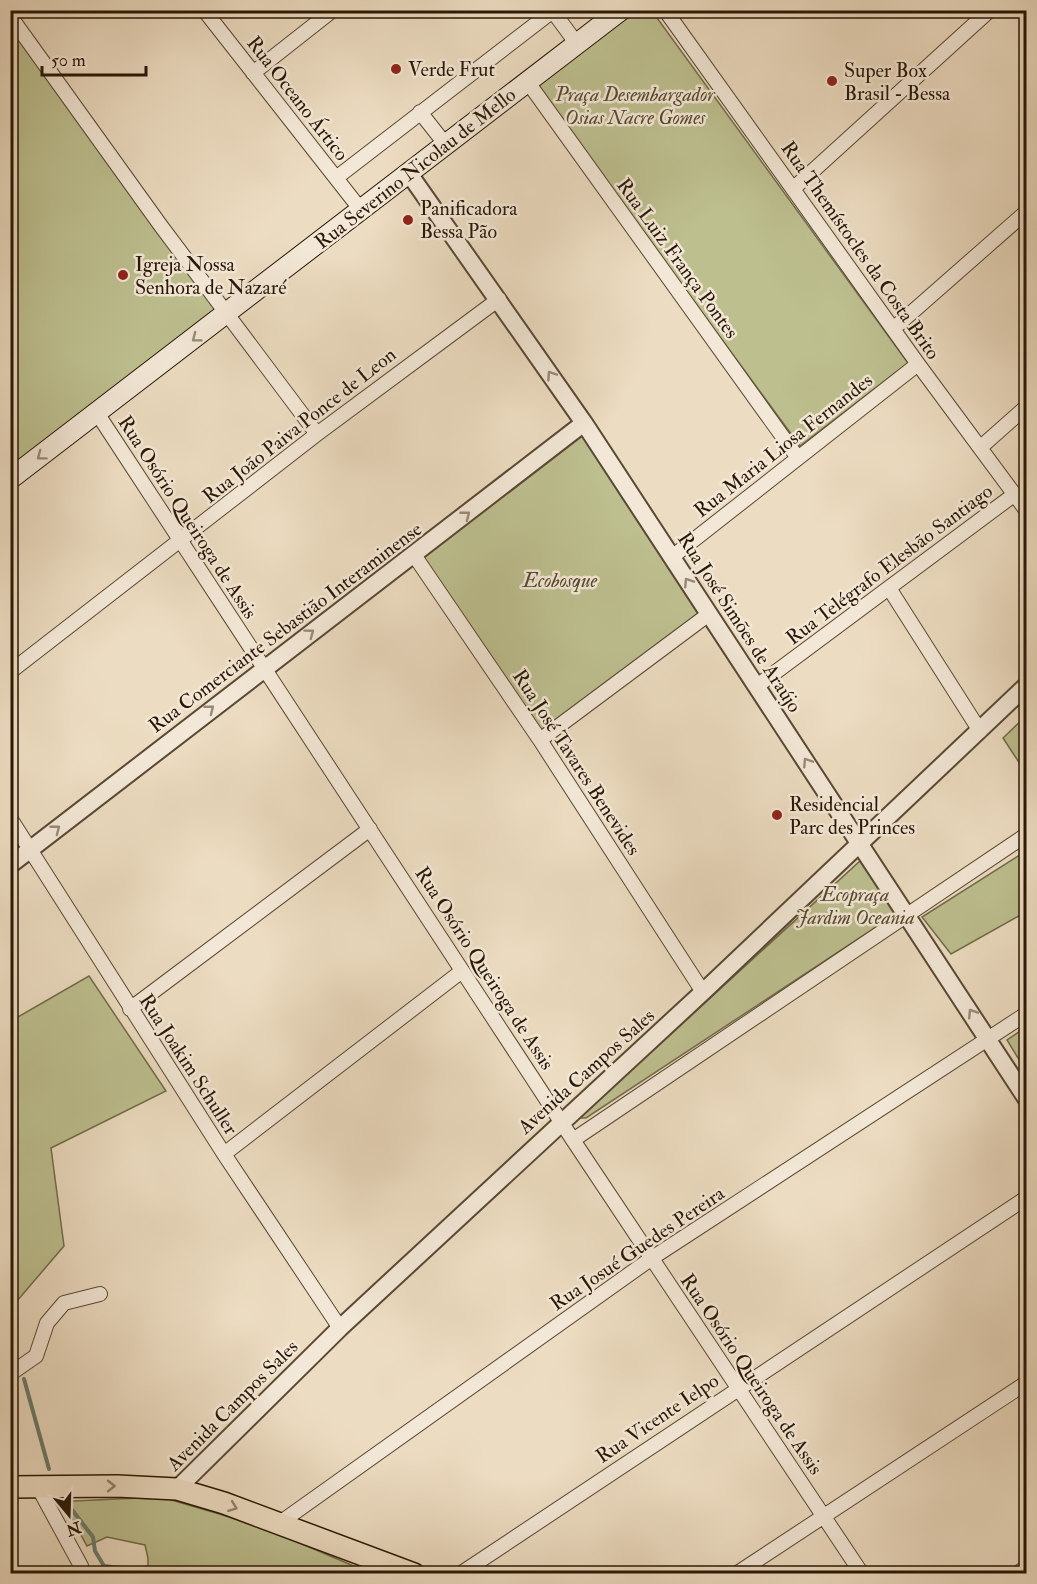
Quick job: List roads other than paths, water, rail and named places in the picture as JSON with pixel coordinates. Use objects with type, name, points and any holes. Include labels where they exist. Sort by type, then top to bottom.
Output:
[{"type":"main road","name":"Rua Severino Nicolau de Mello","points":[[10,479],[410,175],[527,81],[621,10]]},
{"type":"main road","points":[[10,1487],[117,1486],[177,1489],[224,1503],[414,1574]]},
{"type":"street","name":"Rua Oceano Ártico","points":[[204,10],[361,210]]},
{"type":"street","points":[[253,73],[333,10]]},
{"type":"street","name":"Rua Themístocles da Costa Brito","points":[[665,10],[918,364],[1026,510]]},
{"type":"street","points":[[794,188],[990,10]]},
{"type":"street","points":[[336,178],[553,11],[577,44]]},
{"type":"street","points":[[10,16],[160,226],[317,434]]},
{"type":"street","name":"Rua Luiz França Pontes","points":[[527,81],[798,458]]},
{"type":"street","points":[[420,112],[446,145]]},
{"type":"street","name":"Rua José Simões de Araújo","points":[[410,175],[584,423],[1026,1098]]},
{"type":"street","points":[[893,329],[1026,212]]},
{"type":"street","name":"Rua João Paiva Ponce de Leon","points":[[10,672],[182,541],[317,434],[499,299]]},
{"type":"street","name":"Rua Maria Liosa Fernandes","points":[[672,557],[918,364]]},
{"type":"street","points":[[981,447],[1026,406]]},
{"type":"street","name":"Rua Osório Queiroga de Assis","points":[[97,413],[573,1140],[862,1574]]},
{"type":"street","name":"Rua Comerciante Sebastião Interaminense","points":[[10,865],[584,423]]},
{"type":"street","name":"Rua Telégrafo Elesbão Santiago","points":[[757,686],[1015,494]]},
{"type":"street","name":"Rua José Tavares Benevides","points":[[414,555],[540,740],[703,992]]},
{"type":"street","points":[[889,588],[980,731]]},
{"type":"street","points":[[540,740],[709,614]]},
{"type":"street","name":"Avenida Campos Sales","points":[[177,1489],[339,1328],[703,992],[1026,686]]},
{"type":"street","name":"Rua Joakim Schuller","points":[[10,818],[130,1009],[339,1328]]},
{"type":"street","points":[[130,1009],[370,829]]},
{"type":"street","points":[[573,1140],[1026,835]]},
{"type":"street","points":[[224,1154],[462,971]]},
{"type":"street","name":"Rua Josué Guedes Pereira","points":[[278,1525],[652,1258],[1026,1014]]},
{"type":"street","name":"Rua Vicente Ielpo","points":[[460,1574],[1026,1198]]},
{"type":"street","points":[[10,1374],[36,1356],[47,1323],[64,1303],[100,1294]]},
{"type":"street","points":[[736,1574],[1026,1383]]},
{"type":"street","points":[[38,1487],[81,1566],[79,1574]]},
{"type":"street","points":[[1017,1574],[1026,1567]]},
{"type":"waterway","points":[[10,1354],[14,1358]]},
{"type":"waterway","points":[[24,1379],[49,1469]]},
{"type":"waterway","points":[[66,1502],[93,1537],[95,1551],[104,1566],[129,1569],[131,1574]]},
{"type":"place","name":"Verde Frut","points":[[396,69]]},
{"type":"place","name":"Super Box Brasil - Bessa","points":[[832,81]]},
{"type":"place","name":"Panificadora Bessa Pão","points":[[408,220]]},
{"type":"place","name":"Igreja Nossa Senhora de Nazaré","points":[[123,275]]},
{"type":"place","name":"Residencial Parc des Princes","points":[[777,815]]},
{"type":"park label","name":"Praça Desembargador Osias Nacre Gomes","points":[[635,106]]},
{"type":"park label","name":"Ecobosque","points":[[560,580]]},
{"type":"park label","name":"Ecopraça Jardim Oceania","points":[[855,906]]}]
